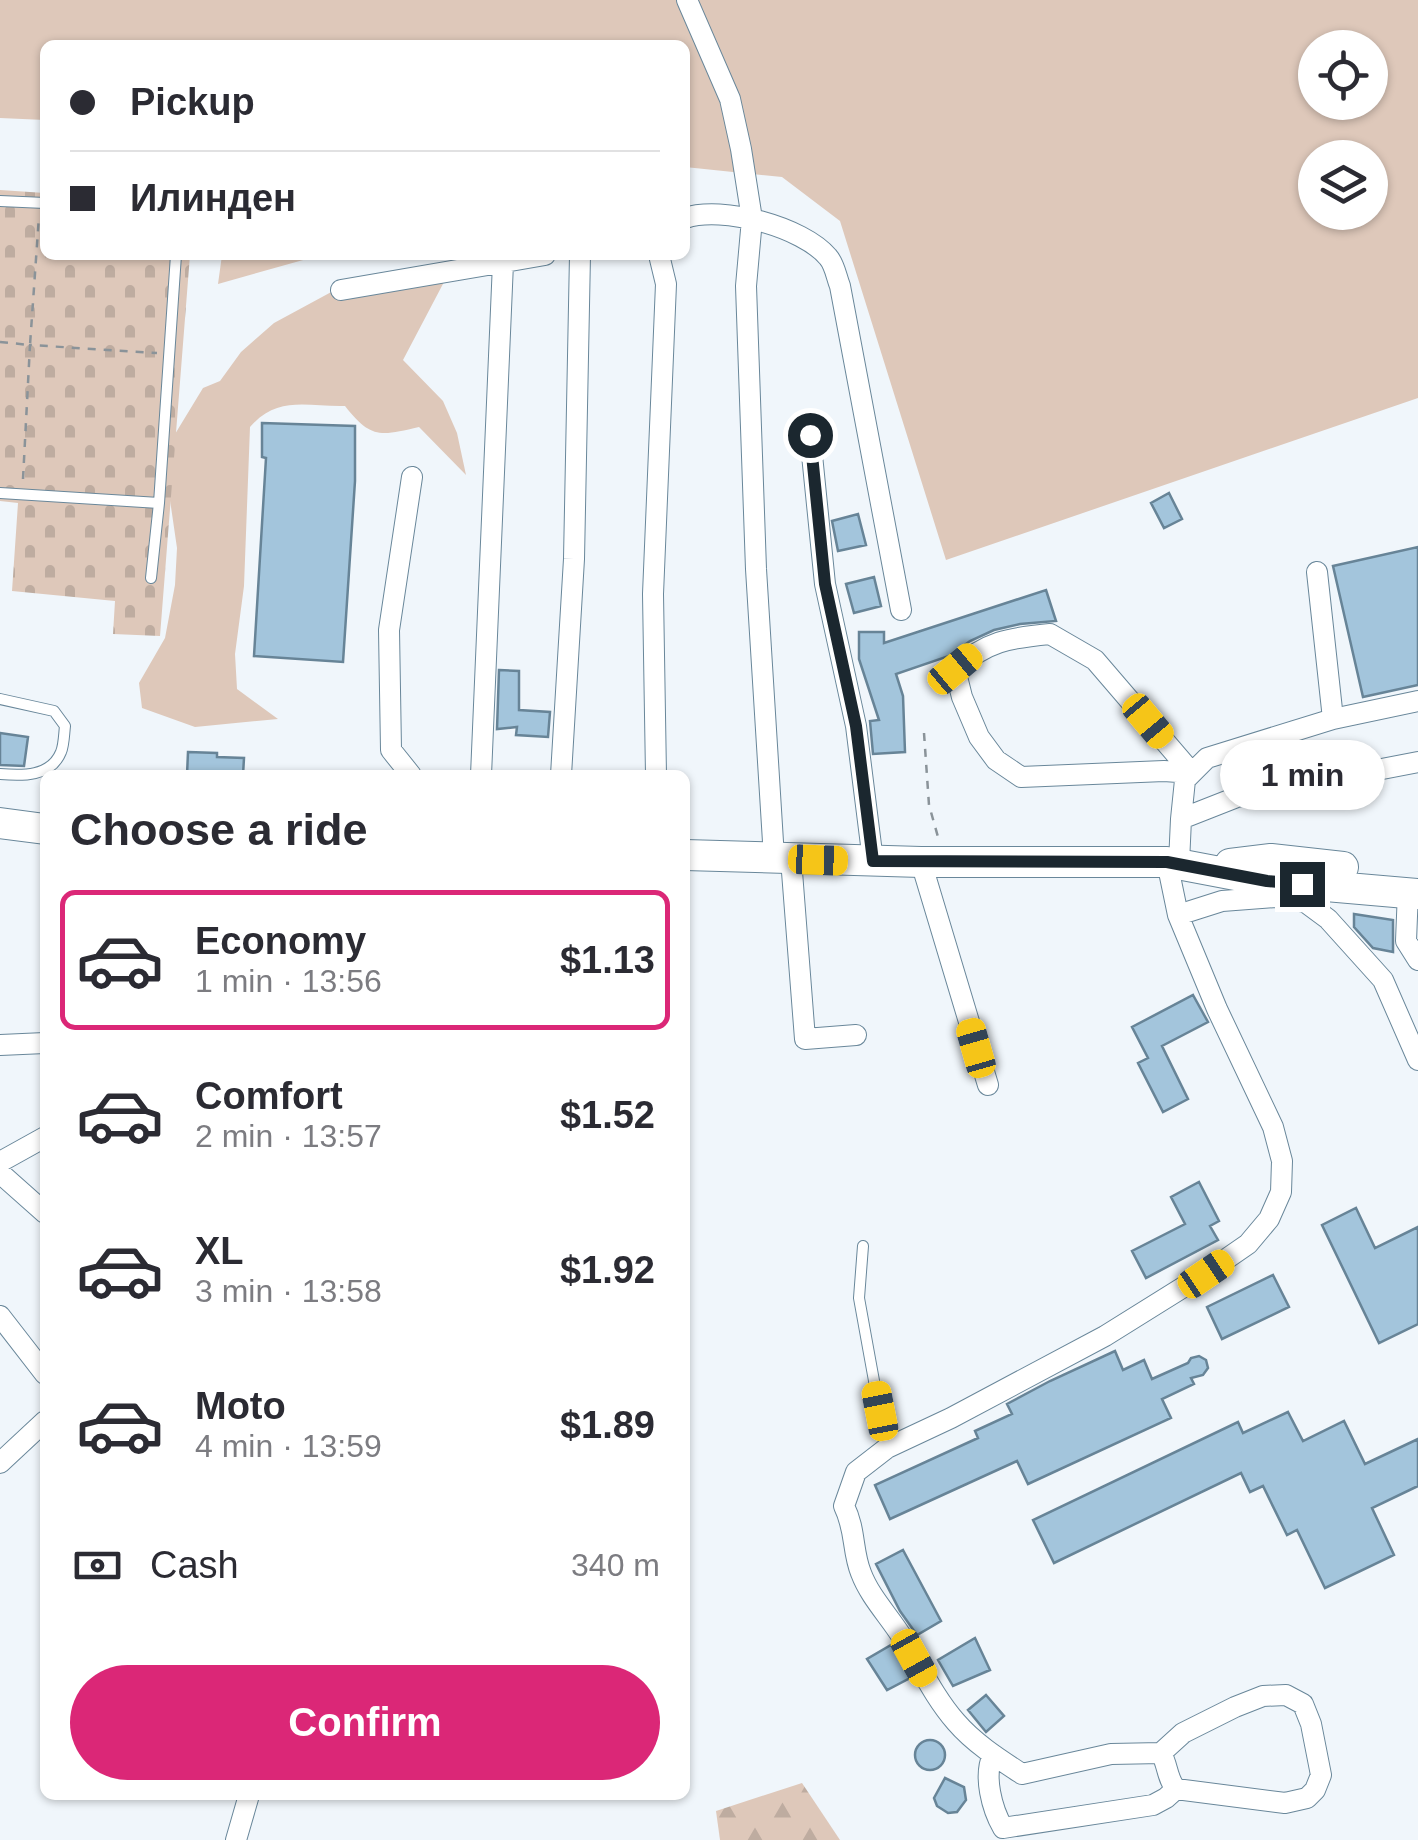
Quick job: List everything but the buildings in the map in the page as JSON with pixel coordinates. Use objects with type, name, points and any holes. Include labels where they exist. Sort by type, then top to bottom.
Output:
[{"type":"main road","points":[[0,823],[40,828]]},
{"type":"main road","points":[[690,856],[1183,864],[1267,881],[1415,887]]},
{"type":"street","points":[[687,0],[730,99],[752,219],[747,305],[756,569],[782,858],[805,1039],[856,1035]]},
{"type":"street","points":[[690,216],[725,214],[752,219],[812,241],[832,260],[901,610]]},
{"type":"street","points":[[342,290],[519,260]]},
{"type":"street","points":[[561,770],[574,560],[580,260]]},
{"type":"street","points":[[656,770],[653,594],[666,284],[660,260]]},
{"type":"street","points":[[481,770],[503,263]]},
{"type":"street","points":[[810,435],[825,584],[856,726],[873,861]]},
{"type":"street","points":[[407,770],[391,750],[388,630],[412,477]]},
{"type":"street","points":[[1316,572],[1333,719]]},
{"type":"street","points":[[1050,634],[1095,660],[1192,773],[1022,777],[996,760],[978,736],[955,669],[974,653],[1008,638],[1050,634]]},
{"type":"street","points":[[1161,1753],[1176,1789],[1286,1803],[1307,1798],[1321,1775],[1303,1704],[1286,1695],[1263,1696],[1235,1707],[1183,1734],[1161,1753],[1110,1754],[1022,1774],[957,1724],[927,1682],[860,1570],[853,1523],[844,1506],[856,1472],[886,1448],[951,1418],[1104,1336],[1248,1244],[1269,1219],[1281,1192],[1282,1161],[1273,1127],[1216,1009],[1178,916],[1185,780],[1207,758],[1333,719],[1418,701]]},
{"type":"street","points":[[1182,818],[1238,797],[1418,762]]},
{"type":"street","points":[[933,862],[988,1085]]},
{"type":"street","points":[[1415,887],[1406,941],[1418,960]]},
{"type":"street","points":[[1178,916],[1222,901],[1276,897],[1305,902],[1328,919],[1382,980],[1418,1060]]},
{"type":"street","points":[[0,1044],[40,1043]]},
{"type":"street","points":[[0,1162],[40,1140]]},
{"type":"street","points":[[0,1173],[40,1209]]},
{"type":"street","points":[[0,1316],[40,1368]]},
{"type":"street","points":[[0,1463],[40,1426]]},
{"type":"street","points":[[993,1755],[990,1781],[995,1814],[1003,1828],[1153,1806],[1176,1789]]},
{"type":"street","points":[[236,1840],[248,1800]]},
{"type":"lane","points":[[0,200],[40,203]]},
{"type":"lane","points":[[150,578],[176,260]]},
{"type":"lane","points":[[0,493],[158,502]]},
{"type":"lane","points":[[0,699],[54,712],[65,726],[62,752],[44,770]]},
{"type":"lane","points":[[0,774],[25,776],[40,772]]},
{"type":"lane","points":[[863,1246],[859,1298],[886,1448]]},
{"type":"path","points":[[22,494],[40,227]]},
{"type":"path","points":[[0,342],[169,354]]},
{"type":"path","points":[[924,734],[933,862]]},
{"type":"green space","points":[[0,0],[1418,0],[1418,398],[946,560],[840,221],[782,177],[690,168],[690,40],[40,40],[40,120],[0,118]]},
{"type":"green space","points":[[0,190],[40,193],[40,260],[190,260],[160,636],[113,634],[115,601],[12,591],[18,503],[0,501]]},
{"type":"green space","points":[[221,260],[303,260],[218,284]]},
{"type":"green space","points":[[359,277],[444,282],[403,360],[443,401],[457,433],[466,475],[419,427],[377,432],[362,424],[345,406],[294,405],[271,410],[261,417],[250,427],[244,586],[235,654],[237,689],[278,719],[195,727],[142,708],[139,683],[165,638],[175,585],[177,548],[170,500],[172,439],[203,388],[220,381],[241,352],[274,323]]},
{"type":"green space","points":[[802,1783],[840,1840],[720,1840],[716,1811]]},
{"type":"route","points":[[810,435],[825,584],[856,726],[873,861],[1167,862],[1302,884]]}]
